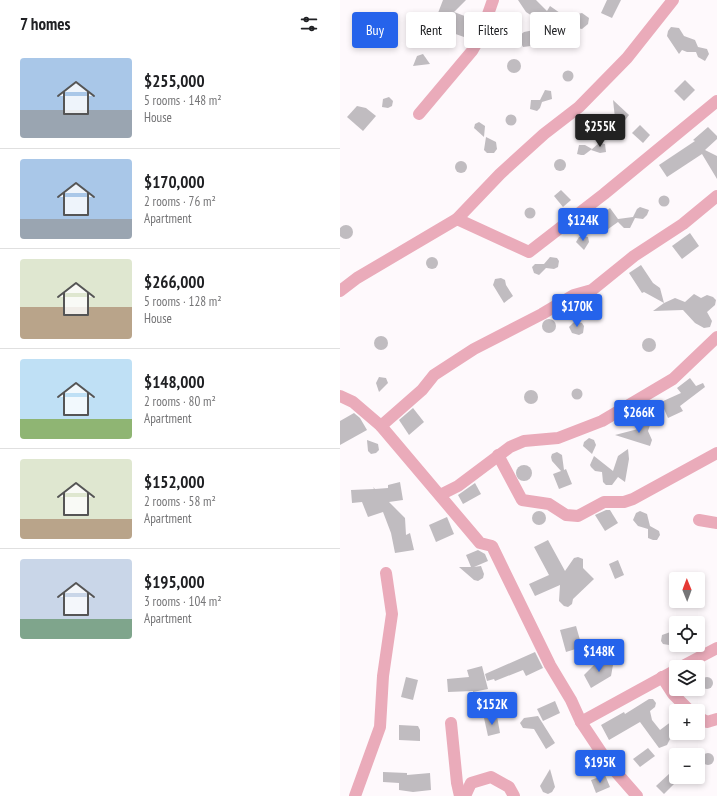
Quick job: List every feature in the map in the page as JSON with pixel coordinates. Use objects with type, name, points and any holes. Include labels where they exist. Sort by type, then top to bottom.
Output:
[{"type":"street","points":[[418,114],[472,51],[480,37],[493,0]]},
{"type":"street","points":[[340,291],[357,278],[457,219],[500,174],[544,134],[579,107],[627,58],[673,0]]},
{"type":"street","points":[[457,219],[529,252],[604,194],[717,101]]},
{"type":"street","points":[[381,426],[422,390],[434,375],[474,349],[542,314],[574,295],[592,290],[634,256],[684,224],[717,196]]},
{"type":"street","points":[[440,496],[458,486],[510,447],[524,441],[558,438],[602,421],[673,379],[717,337]]},
{"type":"street","points":[[340,396],[354,402],[381,426],[480,543],[492,546],[550,665],[582,722],[609,764],[637,796]]},
{"type":"street","points":[[498,455],[522,500],[550,504],[566,515],[578,516],[604,502],[624,502],[633,499],[717,453]]},
{"type":"street","points":[[699,520],[717,523]]},
{"type":"street","points":[[354,796],[380,727],[383,676],[392,614],[386,573]]},
{"type":"street","points":[[694,660],[717,648]]},
{"type":"street","points":[[582,722],[669,674]]},
{"type":"street","points":[[662,678],[683,704]]},
{"type":"street","points":[[705,721],[707,722],[717,719]]},
{"type":"street","points":[[451,723],[457,783],[460,796]]},
{"type":"street","points":[[465,796],[471,783],[490,777],[510,787],[514,796]]},
{"type":"building","points":[[443,0],[466,0],[454,12],[438,12]]},
{"type":"building","points":[[518,0],[536,0],[547,11],[550,6],[559,12],[530,12],[530,15],[526,12]]},
{"type":"building","points":[[607,0],[621,0],[612,18],[601,13]]},
{"type":"building","points":[[456,13],[464,16],[464,37],[456,34]]},
{"type":"building","points":[[580,13],[582,13],[589,18],[588,24],[582,29],[580,29]]},
{"type":"building","points":[[671,27],[679,28],[684,36],[695,40],[698,47],[707,49],[709,54],[705,61],[698,57],[696,52],[687,52],[682,50],[679,54],[667,36]]},
{"type":"building","points":[[530,31],[530,46],[523,47],[522,45],[522,34]]},
{"type":"building","points":[[423,54],[430,64],[413,66],[417,56]]},
{"type":"building","points":[[511,59],[517,59],[521,63],[521,69],[517,73],[511,73],[507,69],[507,63]]},
{"type":"building","points":[[566,71],[570,71],[572,72],[572,80],[566,81],[563,78],[563,74]]},
{"type":"building","points":[[685,80],[695,90],[684,101],[674,91]]},
{"type":"building","points":[[545,90],[551,91],[552,99],[542,102],[537,111],[530,109],[531,100],[540,100]]},
{"type":"building","points":[[389,97],[393,101],[392,106],[388,108],[382,107],[383,99]]},
{"type":"building","points":[[613,100],[629,115],[622,124],[615,118]]},
{"type":"building","points":[[357,106],[366,108],[376,116],[363,131],[347,117]]},
{"type":"building","points":[[509,115],[513,115],[515,116],[515,124],[509,125],[506,122],[506,118]]},
{"type":"building","points":[[479,122],[485,126],[484,137],[474,128],[475,124]]},
{"type":"building","points":[[640,125],[650,135],[643,143],[632,133]]},
{"type":"building","points":[[708,127],[717,136],[717,139],[705,150],[717,156],[717,179],[702,154],[667,177],[659,165],[695,141],[693,140]]},
{"type":"building","points":[[486,137],[496,142],[497,149],[494,153],[487,153],[484,150]]},
{"type":"building","points":[[599,143],[605,144],[606,152],[600,153],[591,150]]},
{"type":"building","points":[[579,145],[585,145],[592,149],[584,155],[577,154]]},
{"type":"building","points":[[562,159],[565,160],[565,170],[558,171],[555,170],[554,163],[555,160]]},
{"type":"building","points":[[463,161],[466,162],[466,172],[459,173],[456,172],[455,165],[456,162]]},
{"type":"building","points":[[561,190],[571,200],[563,207],[554,196]]},
{"type":"building","points":[[664,195],[668,197],[670,201],[668,205],[664,207],[660,205],[658,201],[660,197]]},
{"type":"building","points":[[640,207],[649,210],[647,215],[643,219],[635,218],[630,228],[624,228],[618,222],[604,232],[595,219],[610,208],[618,219],[633,217],[637,209]]},
{"type":"building","points":[[528,208],[532,208],[534,209],[534,217],[528,218],[525,215],[525,211]]},
{"type":"building","points":[[343,225],[349,225],[353,229],[353,235],[349,239],[343,239],[340,236],[340,228]]},
{"type":"building","points":[[690,233],[699,246],[682,259],[672,246]]},
{"type":"building","points":[[579,237],[588,237],[589,242],[584,250],[576,242]]},
{"type":"building","points":[[430,257],[434,257],[438,263],[434,269],[430,269],[426,265],[426,261]]},
{"type":"building","points":[[550,257],[557,258],[559,261],[558,267],[554,269],[546,268],[539,275],[534,273],[532,267],[535,264],[544,264]]},
{"type":"building","points":[[641,265],[653,283],[660,288],[664,303],[644,292],[642,293],[629,273]]},
{"type":"building","points":[[501,278],[505,280],[506,285],[513,296],[504,303],[493,285],[495,279]]},
{"type":"building","points":[[694,294],[701,298],[707,295],[716,300],[715,305],[707,312],[712,321],[710,327],[704,328],[695,323],[683,310],[653,311],[664,303],[675,298],[685,302]]},
{"type":"building","points":[[549,319],[554,321],[556,326],[554,331],[549,333],[544,331],[542,326],[544,321]]},
{"type":"building","points":[[575,321],[582,323],[584,326],[583,333],[579,335],[572,333],[569,327]]},
{"type":"building","points":[[381,336],[386,338],[388,343],[386,348],[381,350],[376,348],[374,343],[376,338]]},
{"type":"building","points":[[646,338],[652,338],[656,342],[656,348],[652,352],[646,352],[642,348],[642,342]]},
{"type":"building","points":[[379,377],[386,378],[388,383],[379,392],[376,383]]},
{"type":"building","points":[[690,378],[696,386],[703,383],[705,387],[680,406],[683,411],[668,418],[661,402],[681,393],[677,388]]},
{"type":"building","points":[[575,389],[579,389],[581,390],[581,398],[575,399],[572,396],[572,392]]},
{"type":"building","points":[[531,390],[536,392],[538,397],[536,402],[531,404],[526,402],[524,397],[526,392]]},
{"type":"building","points":[[413,408],[424,422],[409,435],[399,420]]},
{"type":"building","points":[[354,413],[360,418],[367,430],[340,445],[340,421]]},
{"type":"building","points":[[643,419],[651,422],[648,431],[652,440],[650,446],[615,435],[638,429],[638,423]]},
{"type":"building","points":[[589,438],[594,440],[596,445],[592,454],[583,446],[584,442]]},
{"type":"building","points":[[367,440],[378,444],[379,450],[376,453],[371,454],[368,451]]},
{"type":"building","points":[[628,449],[629,459],[625,482],[618,477],[612,485],[606,485],[603,482],[602,472],[595,471],[590,465],[594,456],[613,471],[618,456]]},
{"type":"building","points":[[557,452],[562,455],[564,470],[566,469],[572,484],[559,489],[553,474],[561,471],[552,461],[551,457],[552,454]]},
{"type":"building","points":[[524,465],[531,470],[532,473],[527,480],[524,481],[517,476],[516,473],[521,466]]},
{"type":"building","points":[[400,482],[403,500],[389,502],[405,518],[406,535],[410,533],[414,550],[395,553],[391,533],[383,512],[368,517],[362,502],[352,503],[351,490],[374,489],[373,487],[375,489],[388,488],[388,485]]},
{"type":"building","points":[[475,483],[481,494],[463,504],[458,495]]},
{"type":"building","points":[[606,510],[610,510],[618,523],[605,531],[595,515]]},
{"type":"building","points":[[539,511],[544,513],[546,518],[544,523],[539,525],[534,523],[532,518],[534,513]]},
{"type":"building","points":[[640,511],[647,514],[650,526],[659,531],[660,535],[657,540],[648,538],[648,529],[638,526],[633,520],[636,513]]},
{"type":"building","points":[[447,517],[454,534],[436,542],[429,525]]},
{"type":"building","points":[[548,540],[565,571],[574,558],[578,557],[583,559],[583,568],[594,579],[573,599],[572,604],[568,607],[564,606],[559,601],[560,585],[535,596],[529,584],[549,575],[534,547]]},
{"type":"building","points":[[478,550],[485,554],[488,561],[474,567],[481,566],[484,574],[483,578],[478,581],[474,580],[459,567],[471,567],[466,555]]},
{"type":"building","points":[[618,560],[624,575],[615,579],[609,564]]},
{"type":"building","points":[[576,626],[582,647],[566,652],[560,630]]},
{"type":"building","points":[[669,632],[669,645],[663,644],[661,641],[662,635]]},
{"type":"building","points":[[535,652],[543,668],[526,676],[523,670],[495,681],[494,679],[487,681],[485,674]]},
{"type":"building","points":[[608,661],[613,665],[611,676],[591,688],[584,675],[596,663]]},
{"type":"building","points":[[482,666],[488,689],[473,692],[448,692],[447,679],[469,677],[467,670]]},
{"type":"building","points":[[406,677],[418,680],[413,700],[401,697]]},
{"type":"building","points":[[707,677],[713,683],[711,687],[707,689],[705,688],[705,678]]},
{"type":"building","points":[[649,699],[653,699],[656,703],[655,707],[650,711],[652,720],[660,730],[669,723],[670,740],[667,745],[659,748],[640,722],[609,740],[601,725],[624,712],[625,714]]},
{"type":"building","points":[[555,701],[560,713],[543,721],[537,709]]},
{"type":"building","points":[[497,716],[500,733],[488,736],[484,718]]},
{"type":"building","points":[[538,716],[555,743],[546,749],[534,729],[523,728],[520,723],[524,718]]},
{"type":"building","points":[[399,725],[418,726],[420,730],[420,741],[399,740]]},
{"type":"building","points":[[648,748],[655,756],[640,767],[633,759]]},
{"type":"building","points":[[706,753],[710,753],[714,757],[714,761],[710,765],[705,764]]},
{"type":"building","points":[[550,769],[555,787],[552,792],[548,794],[543,792],[540,786]]},
{"type":"building","points":[[383,772],[407,773],[407,775],[430,773],[431,790],[413,792],[399,790],[399,783],[383,782]]},
{"type":"building","points":[[669,774],[669,784],[674,784],[664,794],[656,786]]},
{"type":"building","points":[[605,775],[610,787],[596,793],[591,780]]}]
